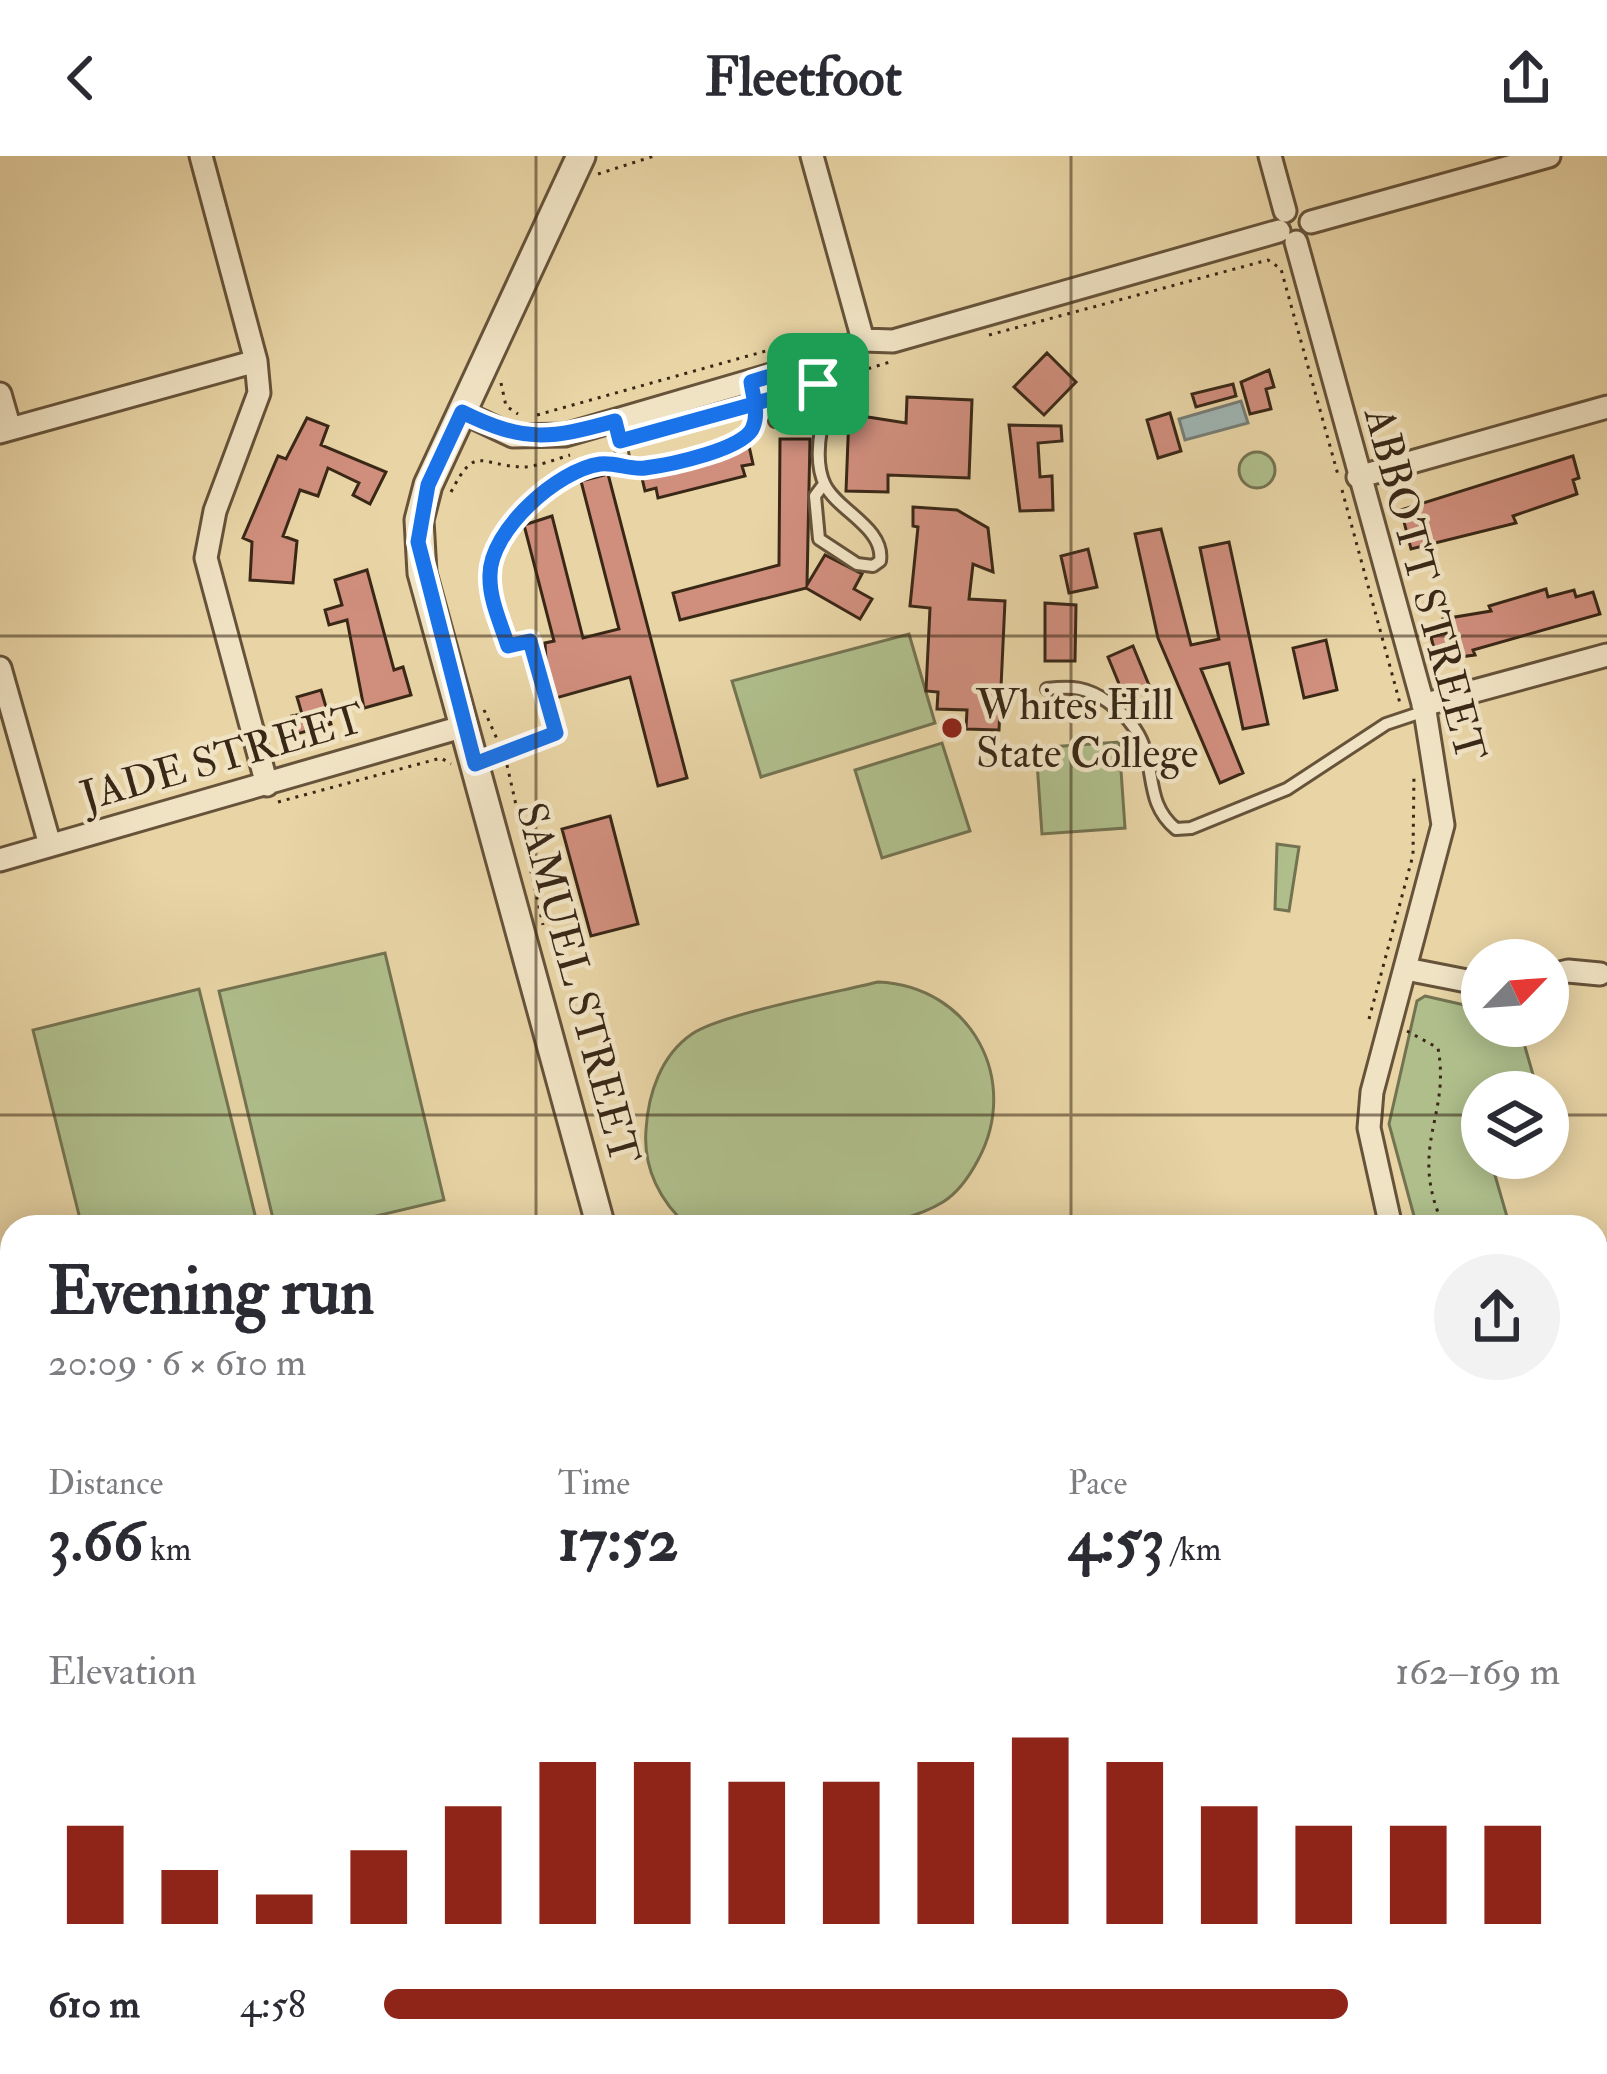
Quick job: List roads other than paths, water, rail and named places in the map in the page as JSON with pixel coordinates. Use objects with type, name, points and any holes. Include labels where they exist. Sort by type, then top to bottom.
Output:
[{"type":"street","points":[[201,156],[256,361],[259,393],[215,511],[206,558],[267,785]]},
{"type":"street","points":[[812,156],[862,340]]},
{"type":"street","name":"ABBOTT STREET","points":[[1270,156],[1358,477],[1443,824],[1375,1078],[1370,1128],[1388,1215]]},
{"type":"street","points":[[462,412],[528,437],[618,431],[753,393],[838,343],[893,341],[1287,228],[1301,210],[1310,222],[1549,156]]},
{"type":"street","name":"SAMUEL STREET","points":[[588,166],[428,485],[418,542],[474,717],[466,773],[597,1215]]},
{"type":"street","points":[[0,394],[5,431],[256,361]]},
{"type":"street","points":[[1358,477],[1607,407]]},
{"type":"street","points":[[1417,711],[1607,655]]},
{"type":"street","points":[[0,668],[50,845]]},
{"type":"street","name":"JADE STREET","points":[[0,860],[267,785],[474,717]]},
{"type":"street","points":[[1406,968],[1461,980]]},
{"type":"street","points":[[1569,971],[1600,974]]},
{"type":"lane","points":[[824,484],[815,496],[819,539],[857,564],[873,566],[880,561],[878,544],[824,484],[820,419],[835,379],[838,343]]},
{"type":"lane","points":[[466,773],[502,750],[556,733],[530,641],[508,646],[494,600],[490,568],[499,544],[523,510],[589,466],[642,469],[737,445],[751,434],[753,393]]},
{"type":"lane","points":[[775,421],[820,419]]},
{"type":"lane","points":[[618,431],[626,466]]},
{"type":"lane","points":[[1047,689],[1076,686],[1135,722],[1156,799],[1176,829],[1191,828],[1287,789],[1417,711]]},
{"type":"water","points":[[1241,401],[1248,423],[1185,440],[1179,419]]},
{"type":"place","name":"Whites Hill State College","points":[[952,728]]}]
